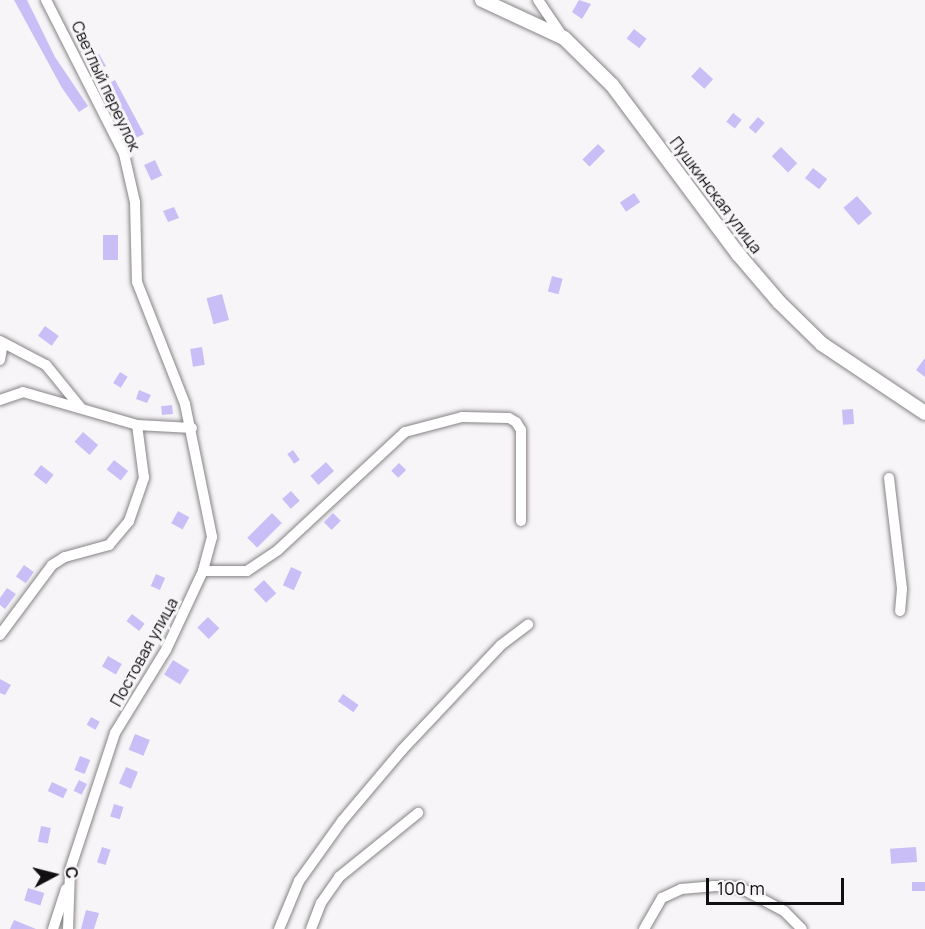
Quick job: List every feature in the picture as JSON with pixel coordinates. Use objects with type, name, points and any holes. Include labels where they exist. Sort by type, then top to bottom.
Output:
[{"type":"main road","name":"Пушкинская улица","points":[[482,0],[564,38],[612,85],[738,254],[779,302],[822,344],[925,414]]},
{"type":"street","name":"Светлый переулок","points":[[46,0],[124,154],[135,202],[137,282],[177,376],[192,428]]},
{"type":"street","points":[[538,0],[564,38]]},
{"type":"street","points":[[0,360],[2,342],[46,365],[81,409]]},
{"type":"street","points":[[0,400],[23,392],[137,425],[192,428]]},
{"type":"street","points":[[203,571],[247,571],[278,550],[405,432],[462,417],[509,418],[516,422],[521,430],[521,521]]},
{"type":"street","points":[[0,635],[52,565],[65,557],[109,545],[129,521],[144,478],[137,425]]},
{"type":"street","name":"Постовая улица","points":[[68,929],[70,870],[115,733],[166,650],[203,571],[212,537],[192,428]]},
{"type":"street","points":[[889,478],[902,589],[900,610]]},
{"type":"street","points":[[279,929],[299,881],[342,821],[402,750],[501,645],[528,625]]},
{"type":"street","points":[[310,929],[321,903],[339,877],[418,813]]},
{"type":"street","points":[[644,929],[662,898],[681,889],[739,887],[784,911],[802,929]]},
{"type":"street","name":"Постовая улица","points":[[53,929],[64,891],[69,888]]},
{"type":"building","points":[[14,0],[27,0],[55,57],[88,106],[79,112],[62,88]]},
{"type":"building","points":[[579,0],[591,4],[582,19],[572,12]]},
{"type":"building","points":[[634,29],[647,39],[639,48],[627,38]]},
{"type":"building","points":[[99,54],[106,66],[94,73],[87,61]]},
{"type":"building","points":[[700,67],[713,79],[704,89],[691,77]]},
{"type":"building","points":[[115,80],[144,134],[134,139],[107,84]]},
{"type":"building","points":[[733,113],[742,120],[735,128],[726,122]]},
{"type":"building","points":[[758,117],[765,123],[756,133],[749,128]]},
{"type":"building","points":[[598,144],[605,151],[590,167],[582,160]]},
{"type":"building","points":[[781,147],[797,163],[788,172],[772,156]]},
{"type":"building","points":[[155,160],[162,175],[151,180],[144,165]]},
{"type":"building","points":[[813,168],[827,179],[819,189],[805,178]]},
{"type":"building","points":[[634,193],[640,202],[626,212],[620,203]]},
{"type":"building","points":[[857,196],[872,213],[859,225],[843,208]]},
{"type":"building","points":[[174,207],[179,218],[168,222],[163,211]]},
{"type":"building","points":[[103,235],[118,235],[118,260],[103,260]]},
{"type":"building","points":[[552,276],[563,279],[558,294],[548,291]]},
{"type":"building","points":[[222,294],[229,320],[214,324],[207,298]]},
{"type":"building","points":[[45,326],[59,336],[52,346],[38,336]]},
{"type":"building","points":[[202,347],[205,365],[193,367],[190,349]]},
{"type":"building","points":[[925,358],[925,377],[916,370]]},
{"type":"building","points":[[120,372],[128,377],[121,388],[113,383]]},
{"type":"building","points":[[139,390],[151,395],[147,403],[136,399]]},
{"type":"building","points":[[172,405],[173,414],[162,415],[161,406]]},
{"type":"building","points":[[853,409],[854,424],[843,425],[842,410]]},
{"type":"building","points":[[83,432],[98,445],[90,455],[74,442]]},
{"type":"building","points":[[293,450],[300,460],[294,464],[287,454]]},
{"type":"building","points":[[114,460],[128,471],[121,481],[107,469]]},
{"type":"building","points":[[326,462],[334,471],[318,485],[310,476]]},
{"type":"building","points":[[399,463],[406,470],[398,478],[391,471]]},
{"type":"building","points":[[41,465],[54,475],[46,484],[34,474]]},
{"type":"building","points":[[291,491],[300,501],[291,509],[282,499]]},
{"type":"building","points":[[178,511],[189,517],[183,530],[171,523]]},
{"type":"building","points":[[272,513],[282,523],[257,548],[247,538]]},
{"type":"building","points":[[333,513],[341,521],[332,530],[324,522]]},
{"type":"building","points":[[24,565],[34,572],[26,583],[16,576]]},
{"type":"building","points":[[291,567],[302,572],[294,590],[283,585]]},
{"type":"building","points":[[156,574],[165,578],[160,590],[151,586]]},
{"type":"building","points":[[264,580],[276,593],[266,603],[254,590]]},
{"type":"building","points":[[7,588],[16,594],[5,609],[0,605],[0,598]]},
{"type":"building","points":[[132,614],[145,624],[139,631],[126,621]]},
{"type":"building","points":[[208,617],[219,628],[209,639],[197,628]]},
{"type":"building","points":[[108,656],[122,664],[116,674],[102,666]]},
{"type":"building","points":[[173,660],[189,670],[180,684],[164,674]]},
{"type":"building","points":[[0,679],[11,685],[5,695],[0,693]]},
{"type":"building","points":[[343,694],[359,705],[353,712],[338,701]]},
{"type":"building","points":[[91,717],[100,722],[95,730],[87,725]]},
{"type":"building","points":[[135,734],[150,740],[143,756],[129,750]]},
{"type":"building","points":[[80,756],[90,760],[85,774],[74,770]]},
{"type":"building","points":[[126,767],[138,772],[131,789],[119,784]]},
{"type":"building","points":[[79,780],[87,784],[82,795],[74,791]]},
{"type":"building","points":[[52,782],[67,789],[63,798],[48,791]]},
{"type":"building","points":[[114,804],[124,807],[120,819],[110,816]]},
{"type":"building","points":[[41,826],[51,828],[48,844],[38,842]]},
{"type":"building","points":[[102,847],[111,850],[106,865],[97,862]]},
{"type":"building","points":[[916,847],[917,862],[891,864],[890,849]]},
{"type":"building","points":[[912,882],[925,882],[925,891],[912,891]]},
{"type":"building","points":[[28,888],[44,893],[40,905],[24,900]]},
{"type":"building","points":[[86,910],[99,913],[94,929],[81,929]]},
{"type":"building","points":[[14,920],[36,929],[10,929]]}]
